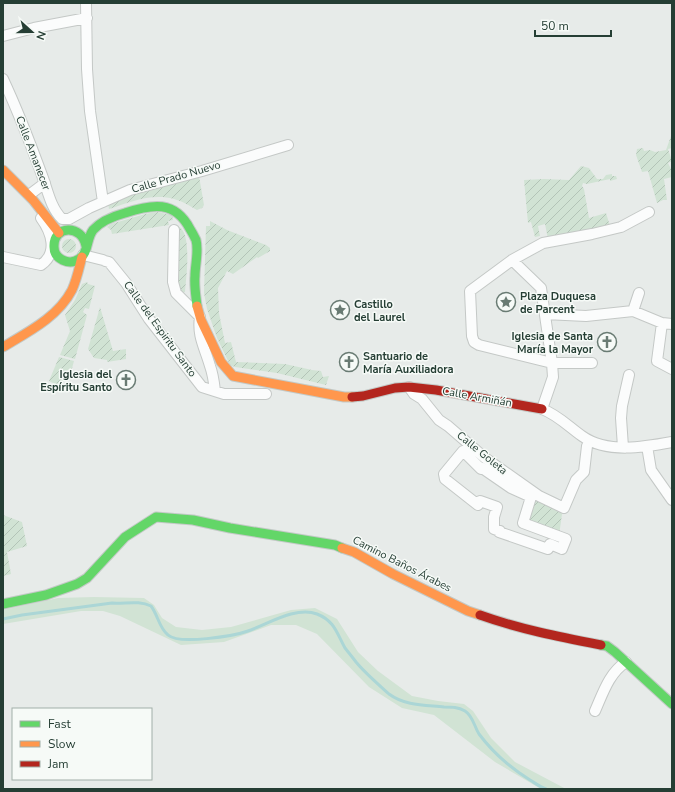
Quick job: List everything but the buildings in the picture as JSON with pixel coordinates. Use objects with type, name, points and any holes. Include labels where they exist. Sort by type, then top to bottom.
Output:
[{"type":"street","points":[[86,3],[87,68],[90,111],[103,202]]},
{"type":"street","points":[[3,36],[34,28],[87,18]]},
{"type":"street","name":"Calle Amanecer","points":[[3,79],[6,95],[57,214],[68,228]]},
{"type":"street","name":"Calle Prado Nuevo","points":[[68,228],[103,202],[130,190],[202,171],[288,144]]},
{"type":"street","points":[[3,170],[29,195],[46,215],[83,236],[84,253]]},
{"type":"street","points":[[3,177],[23,197],[45,224],[52,244],[48,260],[41,265],[3,257]]},
{"type":"street","points":[[29,195],[45,183]]},
{"type":"street","name":"Calle Armiñán","points":[[116,216],[141,207],[156,205],[177,210],[188,220],[196,241],[195,288],[200,317],[226,371],[233,376],[344,397],[363,396],[394,388],[409,387],[436,390],[542,409],[551,412],[590,441],[623,447],[647,446],[672,442]]},
{"type":"street","points":[[592,363],[552,363],[479,345],[474,342],[472,336],[470,290],[512,260],[544,242],[592,234],[621,227],[648,212]]},
{"type":"street","points":[[67,299],[70,286],[63,261],[55,253],[54,243],[68,228],[89,225],[106,216],[116,216]]},
{"type":"street","points":[[3,347],[41,324],[56,312],[67,299],[75,284],[90,234],[116,216]]},
{"type":"street","points":[[174,230],[173,282],[176,293],[200,317],[198,327],[199,335],[211,367],[215,391]]},
{"type":"street","points":[[3,262],[39,270],[63,261],[74,262],[84,253]]},
{"type":"street","name":"Calle del Espiritu Santo","points":[[84,253],[109,262],[126,283],[149,319],[202,387],[224,394],[266,394]]},
{"type":"street","points":[[512,260],[541,288],[553,377],[542,409]]},
{"type":"street","points":[[633,311],[638,293]]},
{"type":"street","points":[[545,314],[586,316],[633,311],[662,323],[672,324]]},
{"type":"street","points":[[662,323],[657,361],[672,369]]},
{"type":"street","points":[[623,447],[621,418],[622,406],[629,375]]},
{"type":"street","name":"Calle Goleta","points":[[409,387],[414,394],[422,399],[439,420],[485,458],[539,496],[564,508],[576,480],[584,472],[587,446],[590,441]]},
{"type":"street","points":[[647,446],[650,470],[672,500]]},
{"type":"street","points":[[464,451],[481,469],[482,468],[511,488],[530,497],[523,523],[566,539],[562,550],[550,544],[548,549],[499,532],[500,531],[494,528],[494,517],[497,507],[480,501],[478,505],[446,479],[444,474],[464,451]]},
{"type":"street","name":"Camino Baños Árabes","points":[[3,604],[42,597],[80,583],[87,578],[125,537],[156,517],[192,520],[230,528],[335,545],[354,552],[393,574],[468,611],[496,621],[553,636],[607,646],[672,704]]},
{"type":"street","points":[[595,711],[608,682],[617,668],[626,662]]},
{"type":"green space","points":[[671,136],[672,148],[668,149],[672,161],[668,163],[672,171],[672,177],[664,179],[667,200],[657,203],[648,171],[642,172],[636,155],[637,149],[643,148],[644,151],[650,150],[655,152],[666,150]]},
{"type":"green space","points":[[581,166],[589,168],[597,179],[603,179],[606,175],[612,174],[612,176],[616,176],[617,179],[587,184],[583,183],[582,186],[584,189],[589,218],[606,213],[610,226],[548,239],[545,224],[538,226],[540,236],[535,237],[531,222],[528,223],[524,180],[569,180]]},
{"type":"green space","points":[[199,176],[204,205],[202,208],[197,210],[177,200],[166,197],[141,199],[109,209],[108,203],[132,193]]},
{"type":"green space","points":[[157,212],[172,215],[173,220],[168,221],[169,225],[112,234],[111,230],[107,227],[111,224]]},
{"type":"green space","points":[[210,221],[227,230],[266,245],[270,248],[270,251],[258,258],[257,257],[233,274],[227,271],[218,288],[219,313],[225,343],[231,342],[236,362],[285,364],[321,371],[323,377],[329,376],[326,385],[277,373],[230,365],[217,338],[207,309],[204,293],[206,226],[210,226]]},
{"type":"green space","points":[[177,226],[182,229],[187,245],[185,292],[179,294],[175,241]]},
{"type":"green space","points":[[66,239],[72,239],[76,243],[76,249],[72,253],[66,253],[62,249],[62,243]]},
{"type":"green space","points":[[87,282],[88,284],[95,286],[89,309],[85,308],[83,312],[87,315],[75,359],[60,355],[70,331],[65,315],[75,300],[82,284]]},
{"type":"green space","points":[[100,307],[113,351],[126,349],[126,359],[107,362],[107,360],[94,358],[88,349]]},
{"type":"green space","points":[[59,357],[74,361],[71,372],[68,371],[61,387],[49,381]]},
{"type":"green space","points":[[531,497],[560,511],[562,514],[559,536],[523,523]]},
{"type":"green space","points":[[3,515],[22,522],[27,546],[7,552],[11,574],[3,576]]},
{"type":"green space","points":[[58,598],[144,598],[154,605],[162,618],[176,627],[202,630],[231,627],[291,610],[315,608],[337,619],[358,652],[378,671],[412,696],[464,704],[473,711],[491,738],[515,762],[566,789],[541,789],[495,762],[434,715],[402,708],[369,687],[317,634],[296,625],[271,625],[224,642],[181,645],[120,616],[103,611],[81,611],[3,624],[3,610]]},
{"type":"waterway","points":[[3,619],[112,603],[142,603],[151,606],[163,629],[168,635],[174,638],[183,639],[207,639],[248,631],[291,614],[300,612],[317,614],[332,624],[345,648],[356,662],[389,694],[409,703],[455,708],[465,711],[472,718],[479,734],[502,760],[546,789]]},
{"type":"traffic: fast","points":[[86,246],[79,234],[68,230],[58,234],[54,247],[56,255],[59,258],[71,262],[75,261],[79,259],[86,250],[89,237],[93,230],[104,221],[135,210],[153,206],[170,209],[184,220],[192,231],[196,240],[197,253],[195,284],[197,306]]},
{"type":"traffic: fast","points":[[3,604],[46,595],[77,584],[87,578],[125,537],[156,517],[193,520],[230,528],[335,545],[342,548]]},
{"type":"traffic: fast","points":[[601,645],[607,646],[615,652],[672,704]]},
{"type":"traffic: slow","points":[[3,170],[33,200],[59,233]]},
{"type":"traffic: slow","points":[[3,347],[42,323],[59,308],[72,290],[77,278],[82,257]]},
{"type":"traffic: slow","points":[[197,306],[201,320],[221,362],[233,376],[344,397],[352,397]]},
{"type":"traffic: slow","points":[[342,548],[354,552],[393,574],[468,611],[480,615]]},
{"type":"traffic: jam","points":[[352,397],[363,396],[395,388],[409,387],[436,390],[542,409]]},
{"type":"traffic: jam","points":[[480,615],[525,629],[601,645]]},
{"type":"place","name":"Plaza Duquesa de Parcent","points":[[506,302]]},
{"type":"place","name":"Castillo del Laurel","points":[[340,310]]},
{"type":"place","name":"Iglesia de Santa María la Mayor","points":[[607,342]]},
{"type":"place","name":"Santuario de María Auxiliadora","points":[[349,362]]},
{"type":"place","name":"Iglesia del Espíritu Santo","points":[[126,380]]}]
